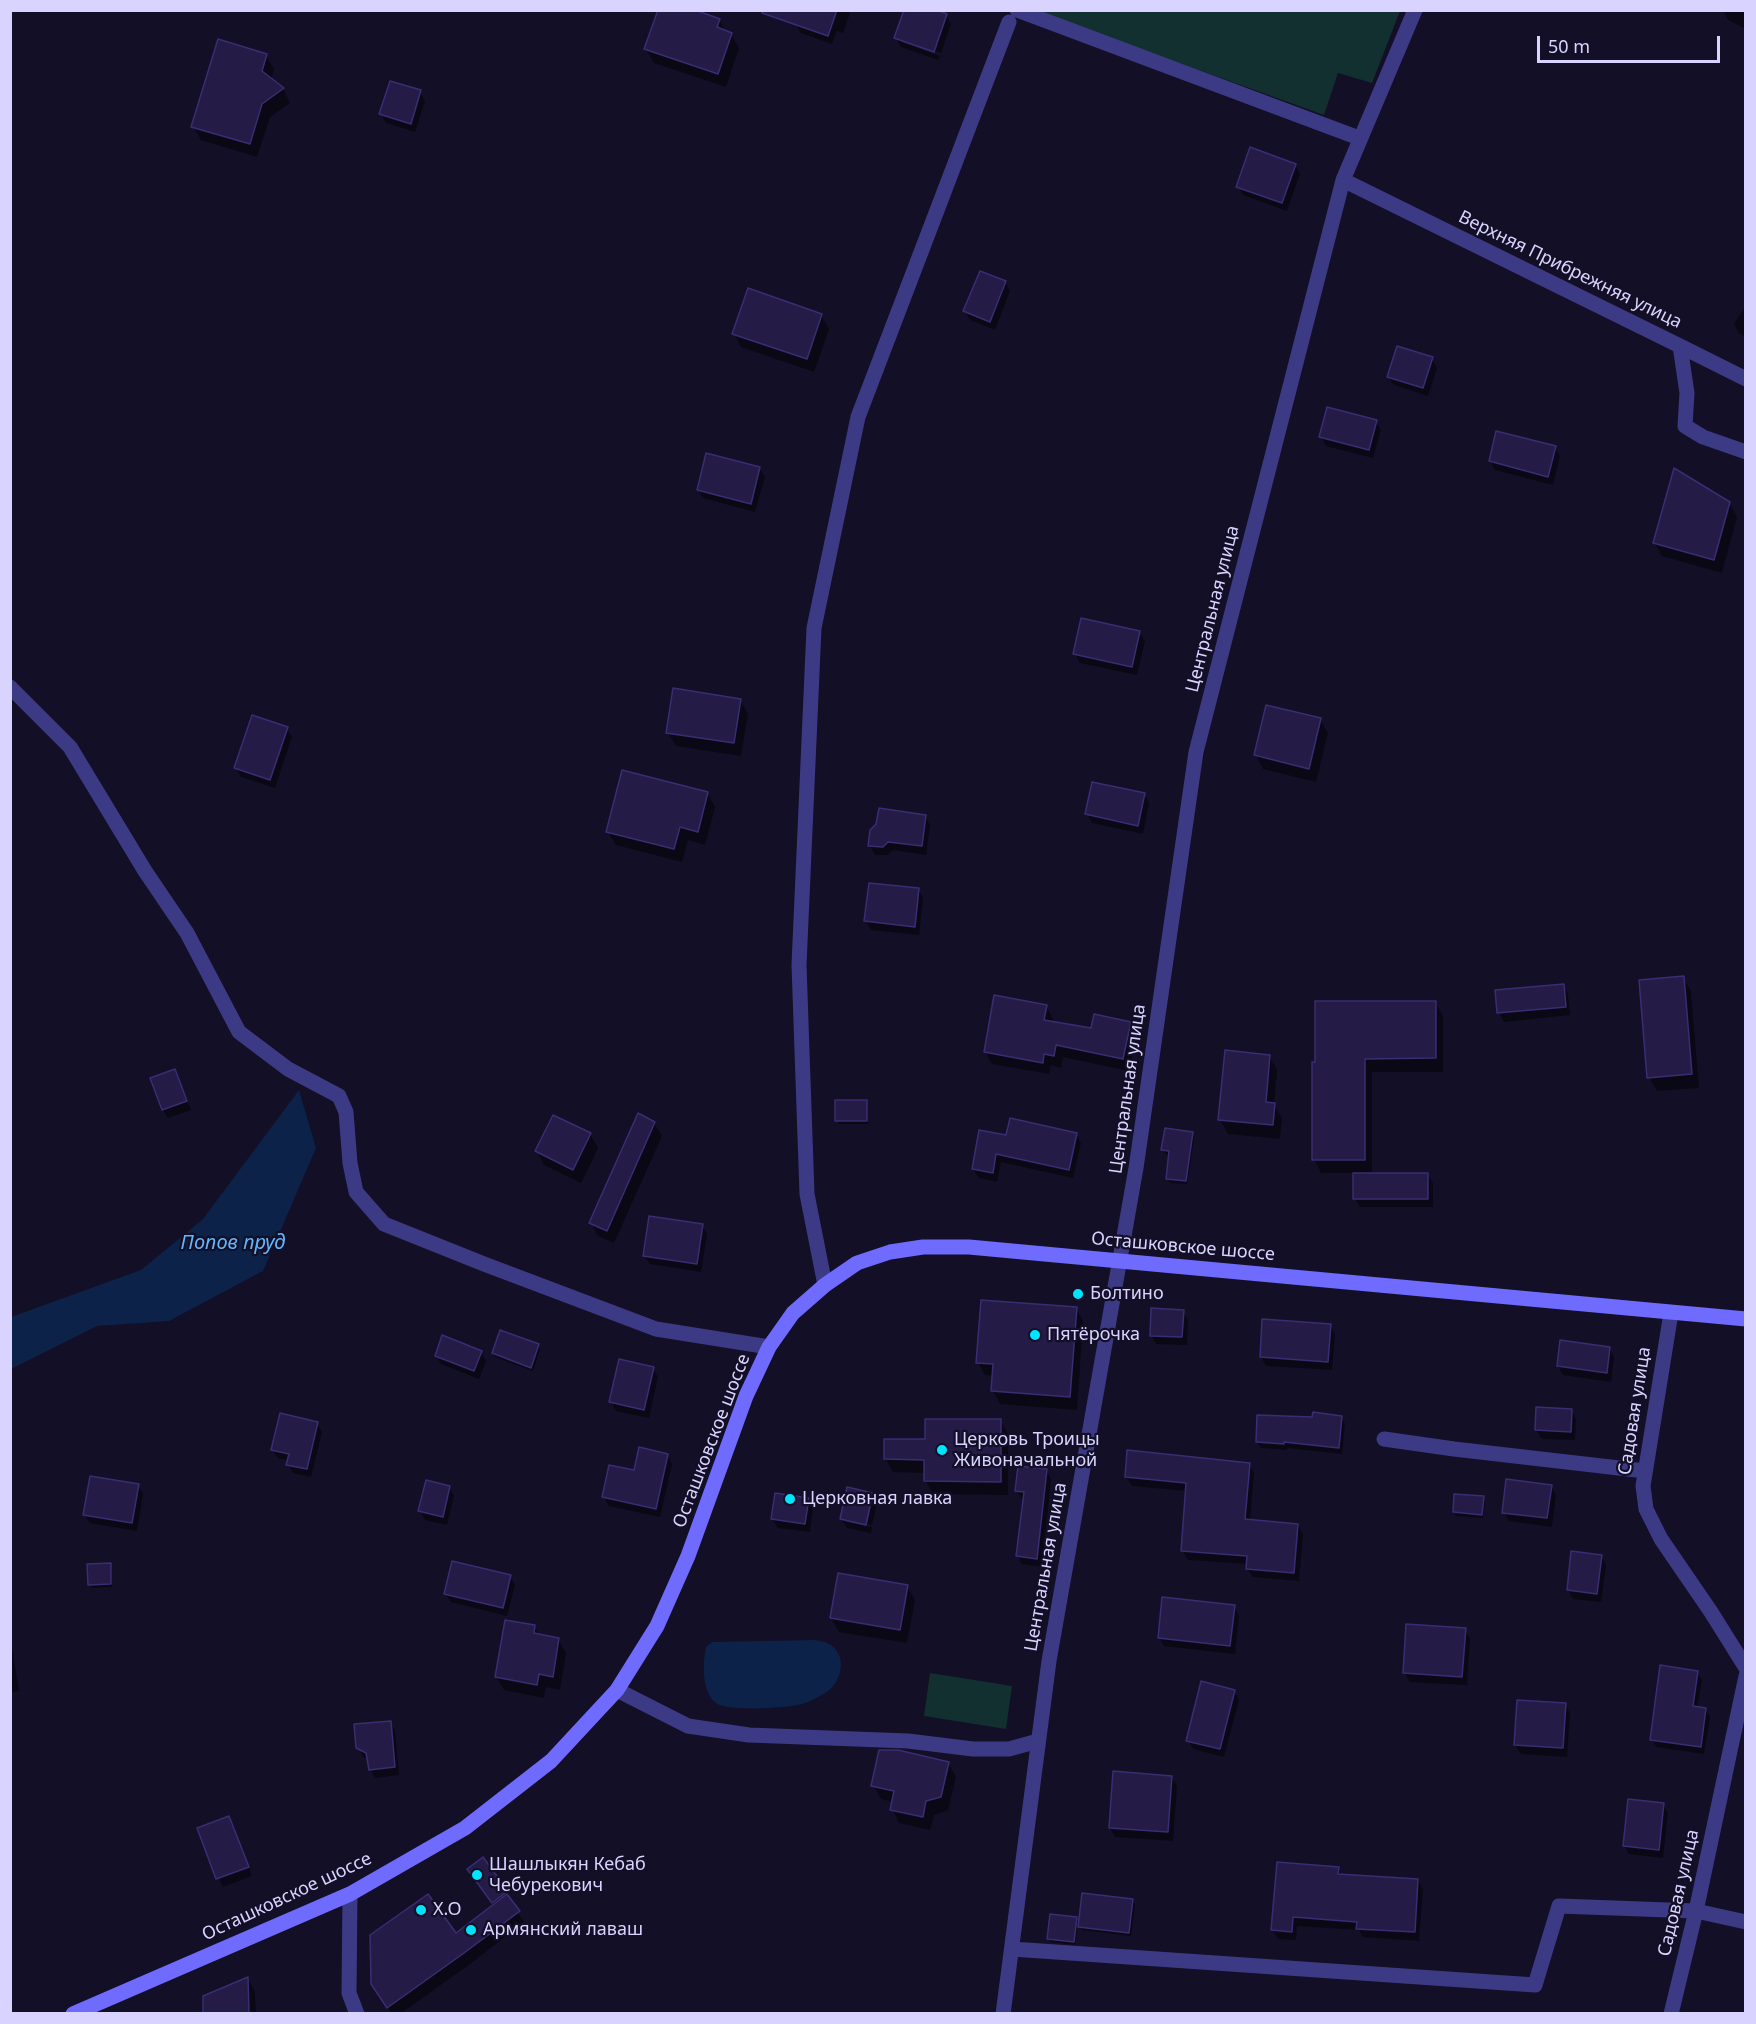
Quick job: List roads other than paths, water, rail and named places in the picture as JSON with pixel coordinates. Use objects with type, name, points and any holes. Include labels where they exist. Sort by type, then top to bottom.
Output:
[{"type":"main road","name":"Осташковское шоссе","points":[[73,2013],[350,1894],[465,1828],[552,1761],[617,1690],[657,1626],[688,1556],[726,1457],[746,1395],[769,1347],[793,1313],[825,1285],[857,1263],[890,1252],[922,1247],[969,1247],[1746,1319]]},
{"type":"street","name":"Центральная улица","points":[[1003,2013],[1052,1644],[1136,1168],[1196,752],[1343,180],[1415,10]]},
{"type":"street","points":[[825,1285],[807,1194],[800,964],[814,628],[858,417],[1013,16],[1359,138]]},
{"type":"street","name":"Верхняя Прибрежняя улица","points":[[1343,180],[1680,346],[1687,393],[1685,426],[1703,437],[1746,452]]},
{"type":"street","points":[[1680,346],[1746,379]]},
{"type":"street","points":[[10,687],[70,747],[145,871],[187,933],[239,1032],[288,1069],[339,1096],[346,1112],[350,1163],[356,1192],[384,1224],[656,1329],[769,1347]]},
{"type":"street","name":"Садовая улица","points":[[1671,1312],[1643,1486],[1646,1509],[1661,1539],[1746,1668]]},
{"type":"street","points":[[1384,1439],[1646,1471]]},
{"type":"street","name":"Садовая улица","points":[[1671,2013],[1696,1911],[1746,1676]]},
{"type":"street","points":[[617,1690],[687,1726],[749,1736],[908,1741],[973,1749],[1009,1749],[1038,1742]]},
{"type":"street","points":[[350,1894],[349,1994],[357,2013]]},
{"type":"street","points":[[1012,1949],[1535,1985],[1559,1906],[1696,1911],[1746,1922]]},
{"type":"water","name":"Попов пруд","points":[[299,1090],[316,1148],[263,1271],[169,1321],[97,1326],[11,1369],[11,1317],[141,1270],[203,1219]]},
{"type":"water","points":[[814,1640],[826,1642],[834,1647],[840,1660],[840,1674],[827,1692],[802,1704],[784,1707],[732,1708],[716,1703],[711,1698],[705,1684],[704,1661],[706,1647],[712,1642]]},
{"type":"place","name":"Болтино","points":[[1078,1294]]},
{"type":"place","name":"Пятёрочка","points":[[1035,1335]]},
{"type":"place","name":"Церковь Троицы Живоначальной","points":[[942,1450]]},
{"type":"place","name":"Церковная лавка","points":[[790,1499]]},
{"type":"place","name":"Шашлыкян Кебаб Чебурекович","points":[[477,1875]]},
{"type":"place","name":"X.O","points":[[421,1910]]},
{"type":"place","name":"Армянский лаваш","points":[[471,1930]]}]
